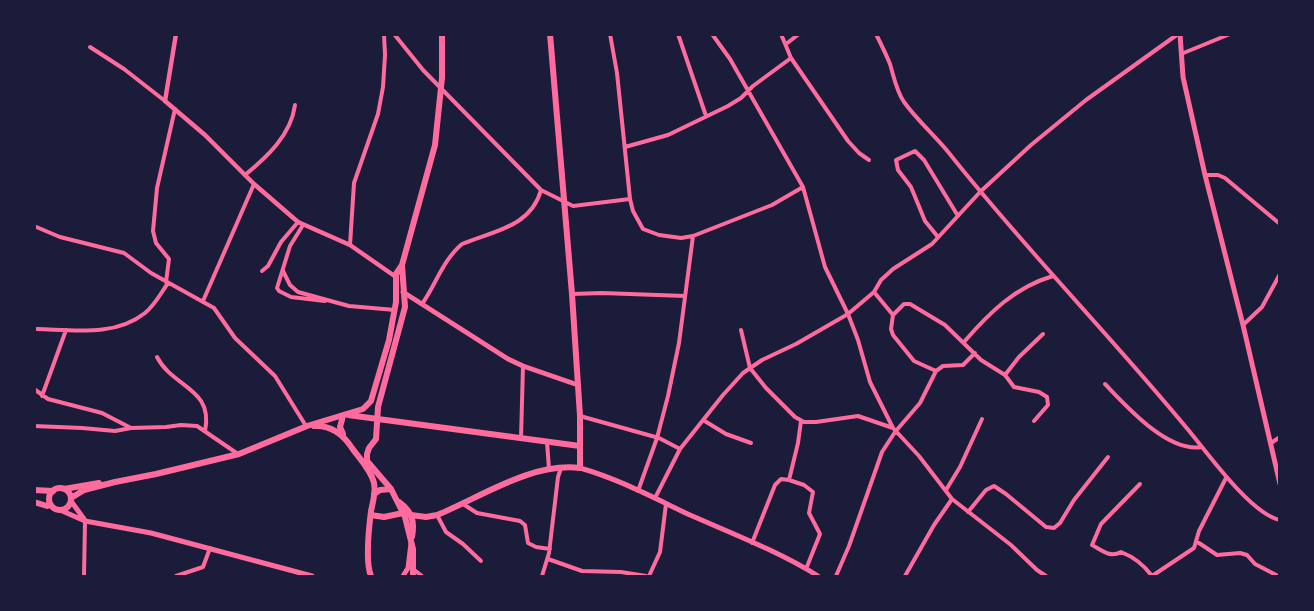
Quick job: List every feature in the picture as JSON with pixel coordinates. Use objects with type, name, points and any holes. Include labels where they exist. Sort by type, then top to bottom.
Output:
[{"type":"main road","points":[[60,510],[67,508],[71,500],[84,490],[238,454],[307,426],[363,410],[371,401],[389,340],[402,265],[431,162],[441,88],[442,34]]},
{"type":"main road","points":[[550,34],[572,294],[580,416],[580,468]]},
{"type":"main road","points":[[1179,34],[1183,77],[1205,176],[1244,325],[1269,444],[1280,484]]},
{"type":"main road","points":[[399,278],[405,292],[405,307],[380,398],[374,443],[369,448],[367,461],[391,489],[403,513],[413,549],[412,576]]},
{"type":"main road","points":[[396,291],[405,292],[523,366],[578,384]]},
{"type":"main road","points":[[345,415],[580,446]]},
{"type":"main road","points":[[345,415],[340,427],[372,476],[375,485],[370,515],[368,567],[370,576]]},
{"type":"main road","points":[[368,418],[373,422],[376,432]]},
{"type":"main road","points":[[376,432],[392,421]]},
{"type":"main road","points":[[307,426],[329,428],[343,434]]},
{"type":"main road","points":[[350,444],[360,448],[369,448]]},
{"type":"main road","points":[[411,515],[426,517],[437,515],[526,475],[562,467],[580,468],[638,490],[818,576]]},
{"type":"main road","points":[[34,489],[53,490],[91,483],[115,482]]},
{"type":"main road","points":[[64,489],[85,521]]},
{"type":"main road","points":[[374,494],[380,489],[391,489]]},
{"type":"main road","points":[[50,504],[49,497],[53,490]]},
{"type":"main road","points":[[398,501],[411,515],[413,529],[408,568],[403,576]]},
{"type":"main road","points":[[34,502],[47,506],[50,504],[85,521],[151,533],[310,576]]},
{"type":"main road","points":[[370,515],[384,518],[403,513]]},
{"type":"main road","points":[[363,576],[368,567]]},
{"type":"street","points":[[350,245],[354,183],[378,114],[383,87],[384,34]]},
{"type":"street","points":[[394,34],[441,88],[541,190],[573,206],[630,199]]},
{"type":"street","points":[[610,34],[630,199],[633,211],[643,229],[673,238],[693,236],[772,205],[803,187]]},
{"type":"street","points":[[678,34],[706,116]]},
{"type":"street","points":[[712,34],[730,59],[747,93],[803,187],[825,267],[862,348],[870,381],[894,430],[919,456],[952,499],[1011,545],[1046,576]]},
{"type":"street","points":[[781,34],[791,58],[848,141],[869,160]]},
{"type":"street","points":[[786,44],[799,34]]},
{"type":"street","points":[[876,34],[903,100],[1202,447],[1226,478],[1264,514],[1280,520]]},
{"type":"street","points":[[655,498],[680,449],[723,395],[750,368],[848,314],[874,292],[881,280],[893,269],[922,252],[980,192],[1031,145],[1086,100],[1179,34]]},
{"type":"street","points":[[1181,55],[1230,34]]},
{"type":"street","points":[[165,101],[174,35]]},
{"type":"street","points":[[90,46],[175,109],[298,222],[350,245],[399,278]]},
{"type":"street","points":[[625,147],[668,135],[728,106],[791,58]]},
{"type":"street","points":[[245,175],[276,145],[292,120],[295,105]]},
{"type":"street","points":[[37,328],[97,331],[111,329],[136,319],[153,306],[167,283],[169,259],[156,243],[153,231],[157,188],[175,109]]},
{"type":"street","points":[[938,237],[925,220],[911,187],[898,170],[896,160],[915,151],[921,156],[958,216]]},
{"type":"street","points":[[1205,176],[1218,175],[1226,178],[1280,224]]},
{"type":"street","points":[[203,302],[254,184]]},
{"type":"street","points":[[422,304],[455,250],[462,244],[520,222],[529,214],[541,190]]},
{"type":"street","points":[[262,271],[268,266],[281,242],[298,222]]},
{"type":"street","points":[[303,225],[290,246],[277,283],[279,291],[291,297],[329,301],[366,309],[395,310]]},
{"type":"street","points":[[34,226],[60,237],[123,253],[167,283],[214,308],[235,338],[275,376],[285,396],[307,426]]},
{"type":"street","points":[[638,490],[657,438],[668,396],[693,236]]},
{"type":"street","points":[[283,271],[293,289],[329,301]]},
{"type":"street","points":[[1244,325],[1262,307],[1280,274]]},
{"type":"street","points":[[964,342],[1005,300],[1053,276]]},
{"type":"street","points":[[874,292],[893,315]]},
{"type":"street","points":[[572,294],[685,296]]},
{"type":"street","points":[[936,371],[918,364],[910,357],[891,331],[893,315],[904,304],[909,303],[945,325],[986,364],[1005,375],[1014,387],[1039,392],[1048,399],[1047,407],[1034,421]]},
{"type":"street","points":[[42,396],[66,330]]},
{"type":"street","points":[[741,330],[750,368],[786,409],[801,420],[816,422],[858,416],[894,430]]},
{"type":"street","points":[[1005,375],[1019,357],[1043,334]]},
{"type":"street","points":[[836,576],[882,452],[894,430],[920,403],[936,371],[943,366],[963,365],[975,353]]},
{"type":"street","points":[[157,357],[167,371],[204,403],[207,416],[204,431]]},
{"type":"street","points":[[521,439],[523,366]]},
{"type":"street","points":[[1105,384],[1163,436],[1189,449],[1202,447]]},
{"type":"street","points":[[34,389],[42,396],[102,413],[131,428]]},
{"type":"street","points":[[580,416],[657,438],[680,449]]},
{"type":"street","points":[[946,490],[960,467],[982,419]]},
{"type":"street","points":[[703,420],[726,434],[751,443]]},
{"type":"street","points":[[789,480],[801,420]]},
{"type":"street","points":[[34,426],[115,432],[131,428],[190,424],[238,454]]},
{"type":"street","points":[[1269,444],[1280,437]]},
{"type":"street","points":[[547,442],[549,469]]},
{"type":"street","points":[[968,512],[986,490],[994,486],[1046,527],[1054,528],[1108,457]]},
{"type":"street","points":[[542,576],[550,549],[558,477],[562,467]]},
{"type":"street","points":[[1140,484],[1101,524],[1092,545],[1109,555],[1121,552],[1126,554],[1142,564],[1152,576],[1194,548],[1219,488],[1226,478]]},
{"type":"street","points":[[752,544],[775,485],[781,479],[804,485],[813,492],[809,513],[820,534],[806,569]]},
{"type":"street","points":[[905,576],[934,525],[952,499]]},
{"type":"street","points":[[462,504],[477,513],[522,522],[525,525],[528,543],[550,549]]},
{"type":"street","points":[[548,559],[577,570],[647,576],[660,552],[666,504]]},
{"type":"street","points":[[437,515],[446,532],[463,543],[481,561]]},
{"type":"street","points":[[84,576],[85,521]]},
{"type":"street","points":[[1195,541],[1217,555],[1240,553],[1247,555],[1254,564],[1278,576]]},
{"type":"street","points":[[176,576],[203,567],[210,548]]},
{"type":"street","points":[[413,568],[422,576]]},
{"type":"street","points":[[576,576],[577,570]]},
{"type":"street","points":[[1033,576],[1037,570]]}]
